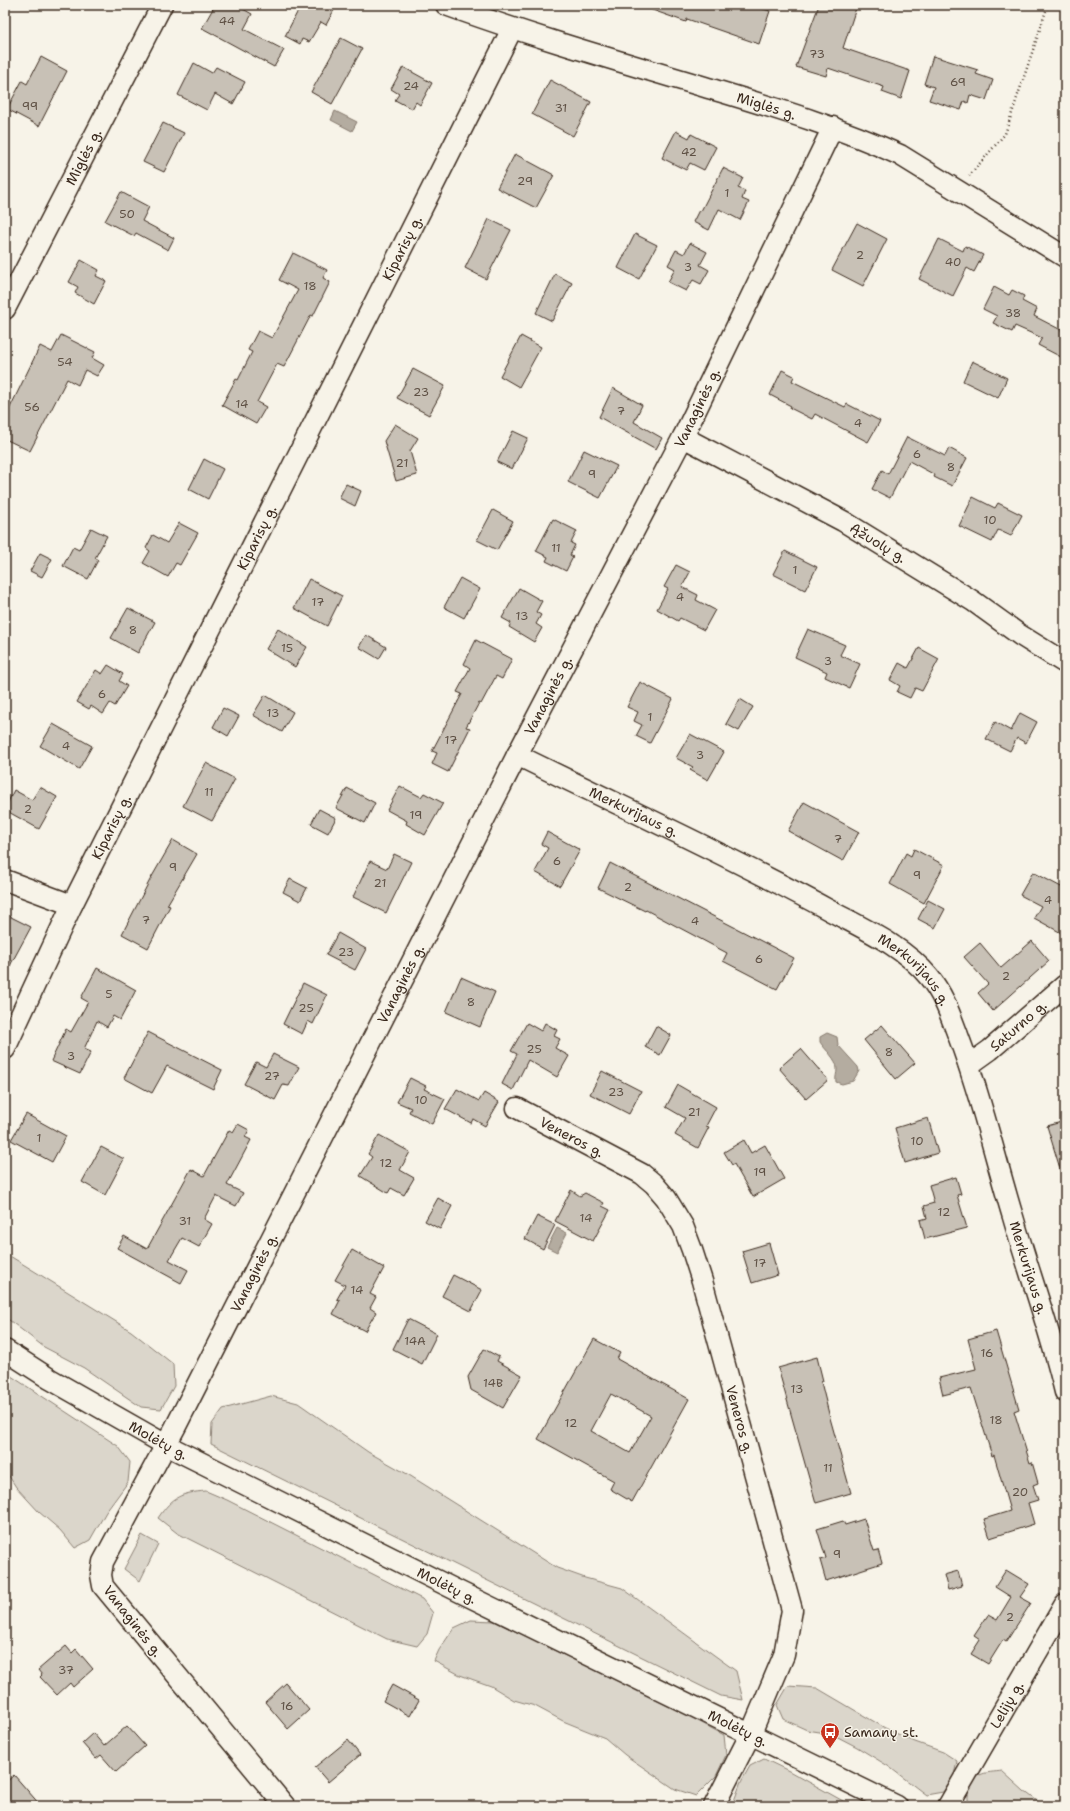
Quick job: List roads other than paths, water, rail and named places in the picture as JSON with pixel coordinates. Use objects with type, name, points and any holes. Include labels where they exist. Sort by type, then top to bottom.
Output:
[{"type":"street","name":"Miglės g.","points":[[5,309],[162,5]]},
{"type":"street","name":"Miglės g.","points":[[446,5],[512,29],[832,127],[900,155],[1065,257]]},
{"type":"street","name":"Kiparisų g.","points":[[5,1049],[72,905],[512,29]]},
{"type":"street","name":"Vanaginės g.","points":[[285,1806],[103,1586],[101,1575],[103,1562],[166,1445],[517,755],[683,437],[832,127]]},
{"type":"street","name":"Ąžuolų g.","points":[[683,437],[843,521],[973,601],[1020,635],[1065,663]]},
{"type":"street","name":"Merkurijaus g.","points":[[517,755],[794,891],[876,936],[918,965],[938,989],[947,1006],[969,1065],[1013,1219],[1058,1362],[1065,1392]]},
{"type":"street","points":[[5,880],[72,905]]},
{"type":"street","name":"Saturno g.","points":[[969,1065],[990,1050],[1065,985]]},
{"type":"street","name":"Veneros g.","points":[[517,1108],[642,1174],[654,1184],[675,1211],[692,1250],[702,1281],[792,1610],[784,1655],[751,1733],[714,1806]]},
{"type":"street","name":"Molėtų g.","points":[[5,1350],[50,1379],[166,1445],[460,1592],[898,1806]]},
{"type":"street","name":"Lelijų g.","points":[[948,1806],[1065,1604]]},
{"type":"place","name":"Samanų st.","points":[[830,1749]]}]
